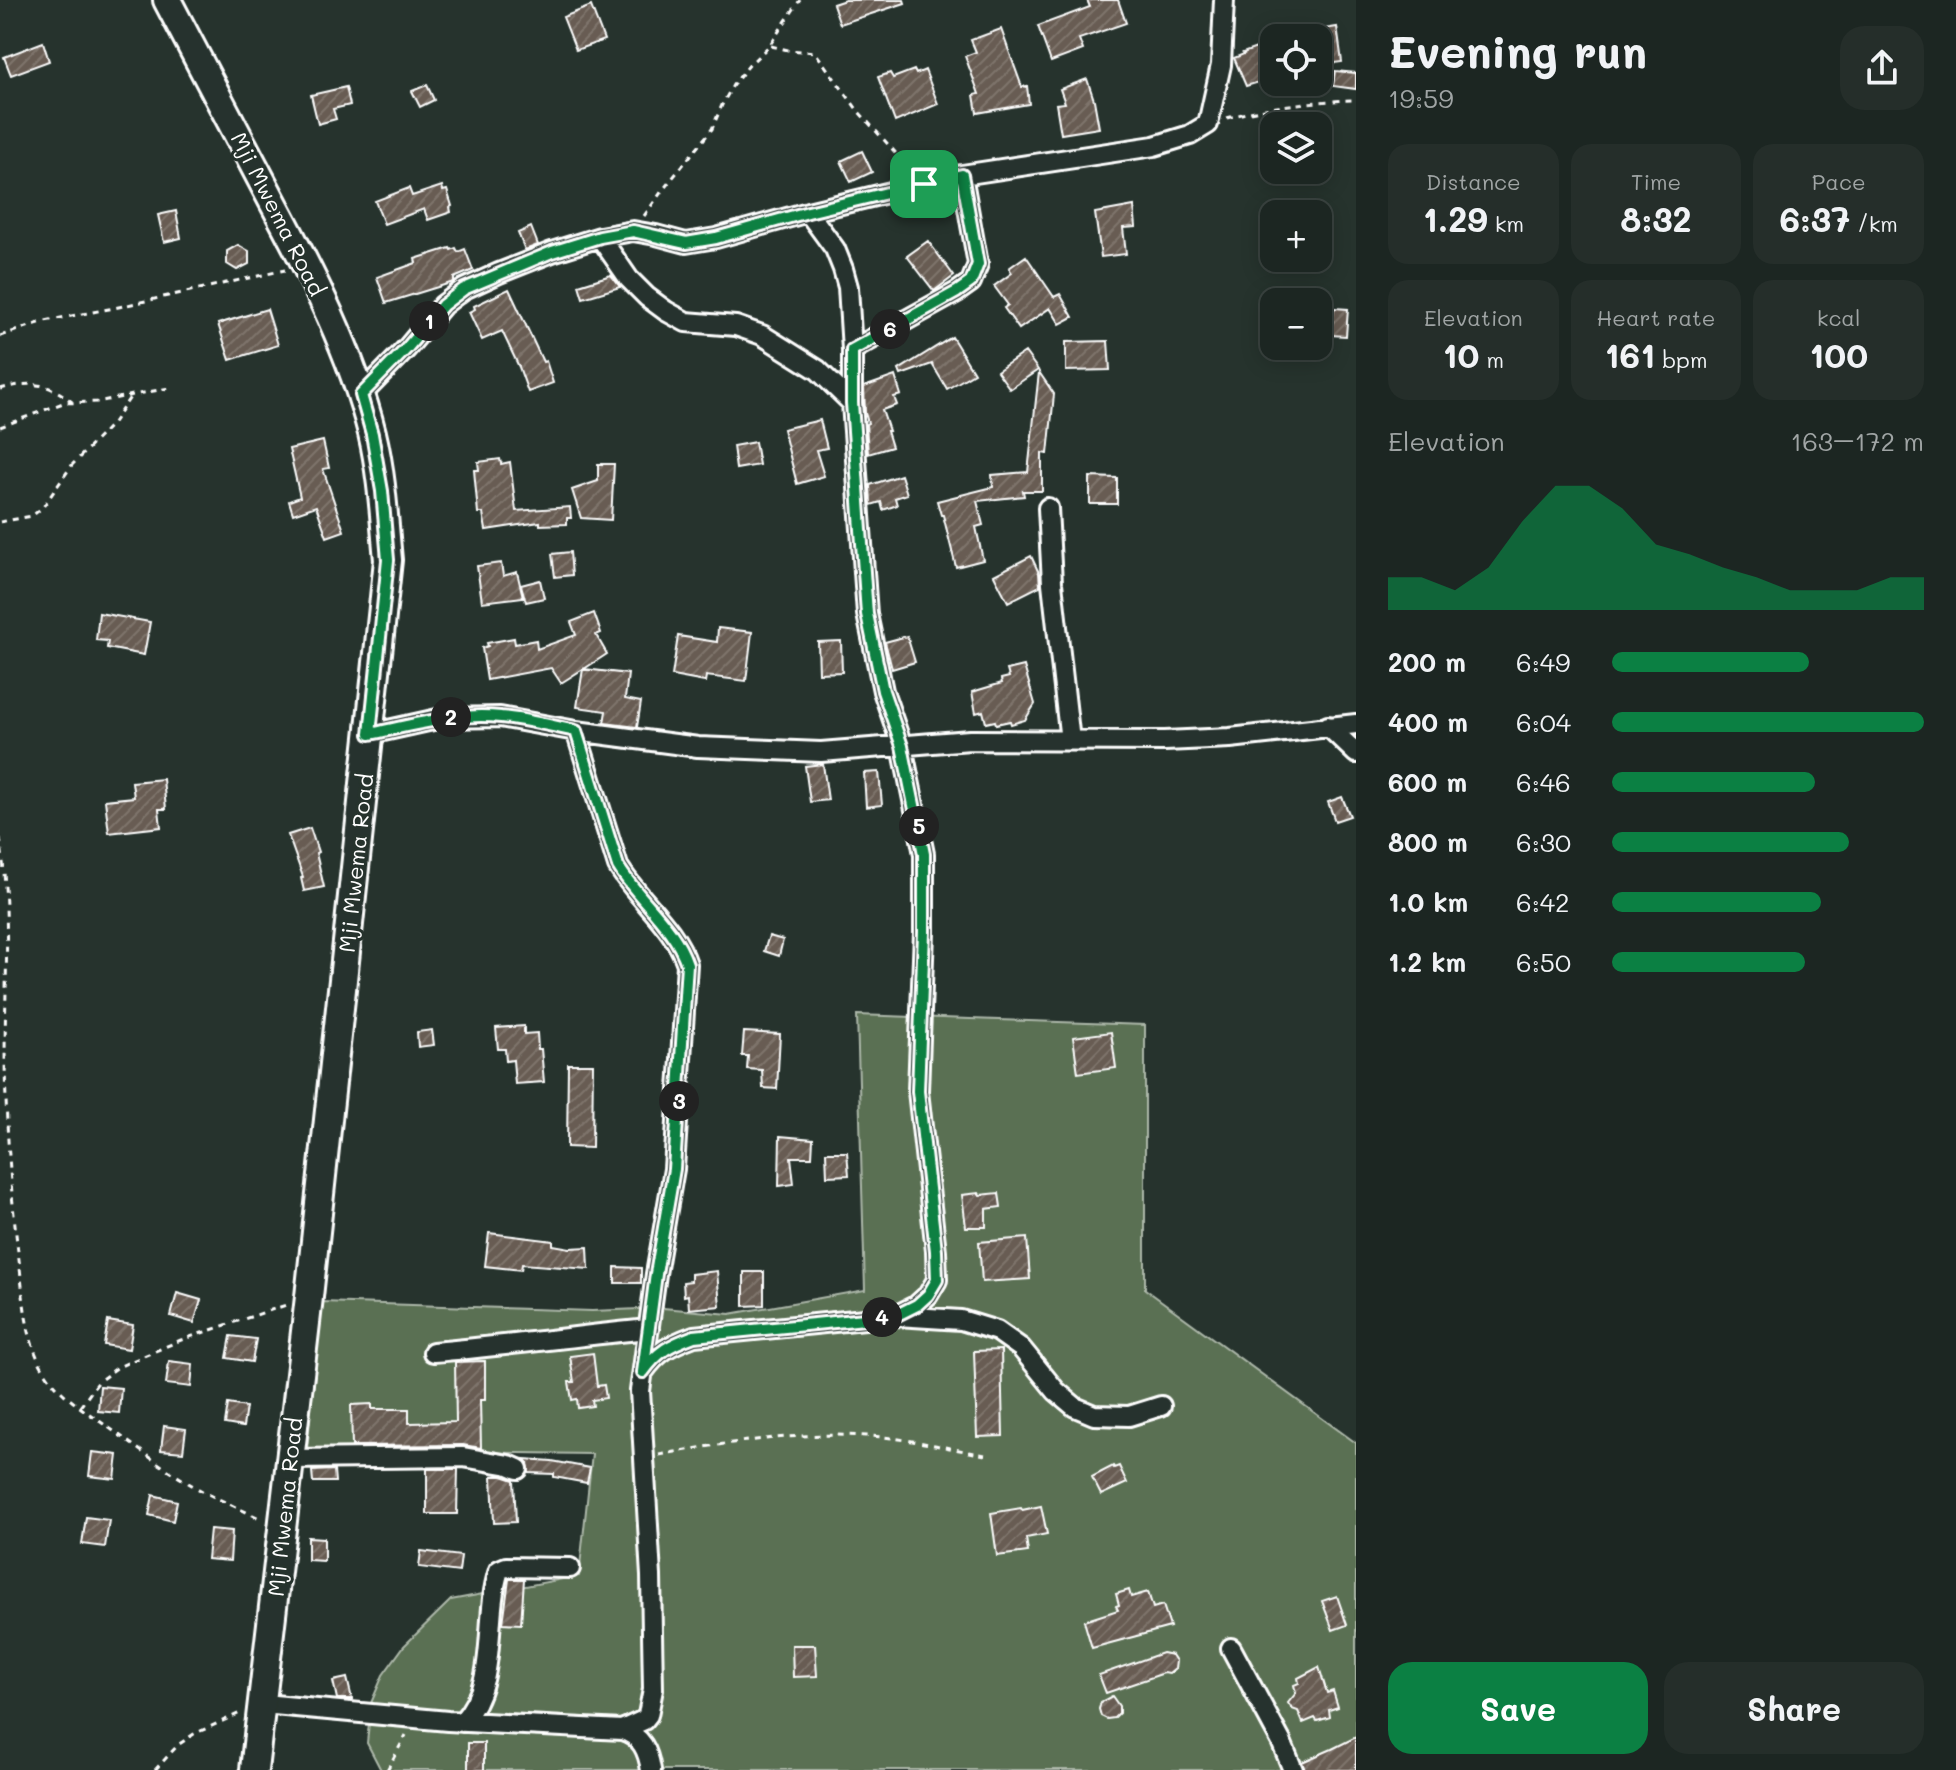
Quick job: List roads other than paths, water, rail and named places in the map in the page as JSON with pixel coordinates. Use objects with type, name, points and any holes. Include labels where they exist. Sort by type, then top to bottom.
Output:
[{"type":"main road","name":"Mji Mwema Road","points":[[167,0],[335,327],[372,434],[382,491],[388,560],[309,1297],[254,1770]]},
{"type":"street","points":[[361,395],[443,305],[464,289],[552,252],[600,237],[633,231],[686,243],[716,238],[962,175],[1154,146],[1190,135],[1208,124],[1221,65],[1224,0]]},
{"type":"street","points":[[852,350],[971,282],[978,264],[962,175]]},
{"type":"street","points":[[808,212],[835,249],[848,287],[852,403],[867,614],[883,691],[902,746],[924,854],[918,1091],[937,1280],[917,1305],[895,1316]]},
{"type":"street","points":[[600,237],[629,279],[666,311],[686,322],[736,326],[762,335],[818,370],[852,403]]},
{"type":"street","points":[[1048,508],[1052,583],[1070,741]]},
{"type":"street","points":[[370,734],[442,718],[500,717],[576,731],[698,747],[821,752],[970,740],[1165,741],[1230,738],[1356,724]]},
{"type":"street","points":[[1328,726],[1356,753]]},
{"type":"street","points":[[576,731],[618,866],[626,880],[671,933],[687,964],[674,1169],[640,1391],[651,1576],[653,1689],[648,1715],[622,1730]]},
{"type":"street","points":[[643,1372],[654,1357],[672,1344],[694,1336],[895,1316],[961,1320],[997,1331],[1021,1348],[1056,1391],[1075,1407],[1094,1415],[1129,1416],[1161,1406]]},
{"type":"street","points":[[433,1352],[649,1329]]},
{"type":"street","points":[[290,1459],[463,1457],[518,1469]]},
{"type":"street","points":[[462,1722],[473,1710],[484,1686],[494,1586],[499,1570],[506,1567],[570,1568]]},
{"type":"street","points":[[1231,1648],[1281,1741],[1293,1770]]},
{"type":"street","points":[[263,1704],[462,1722],[622,1730],[638,1738],[644,1745],[651,1770]]}]
